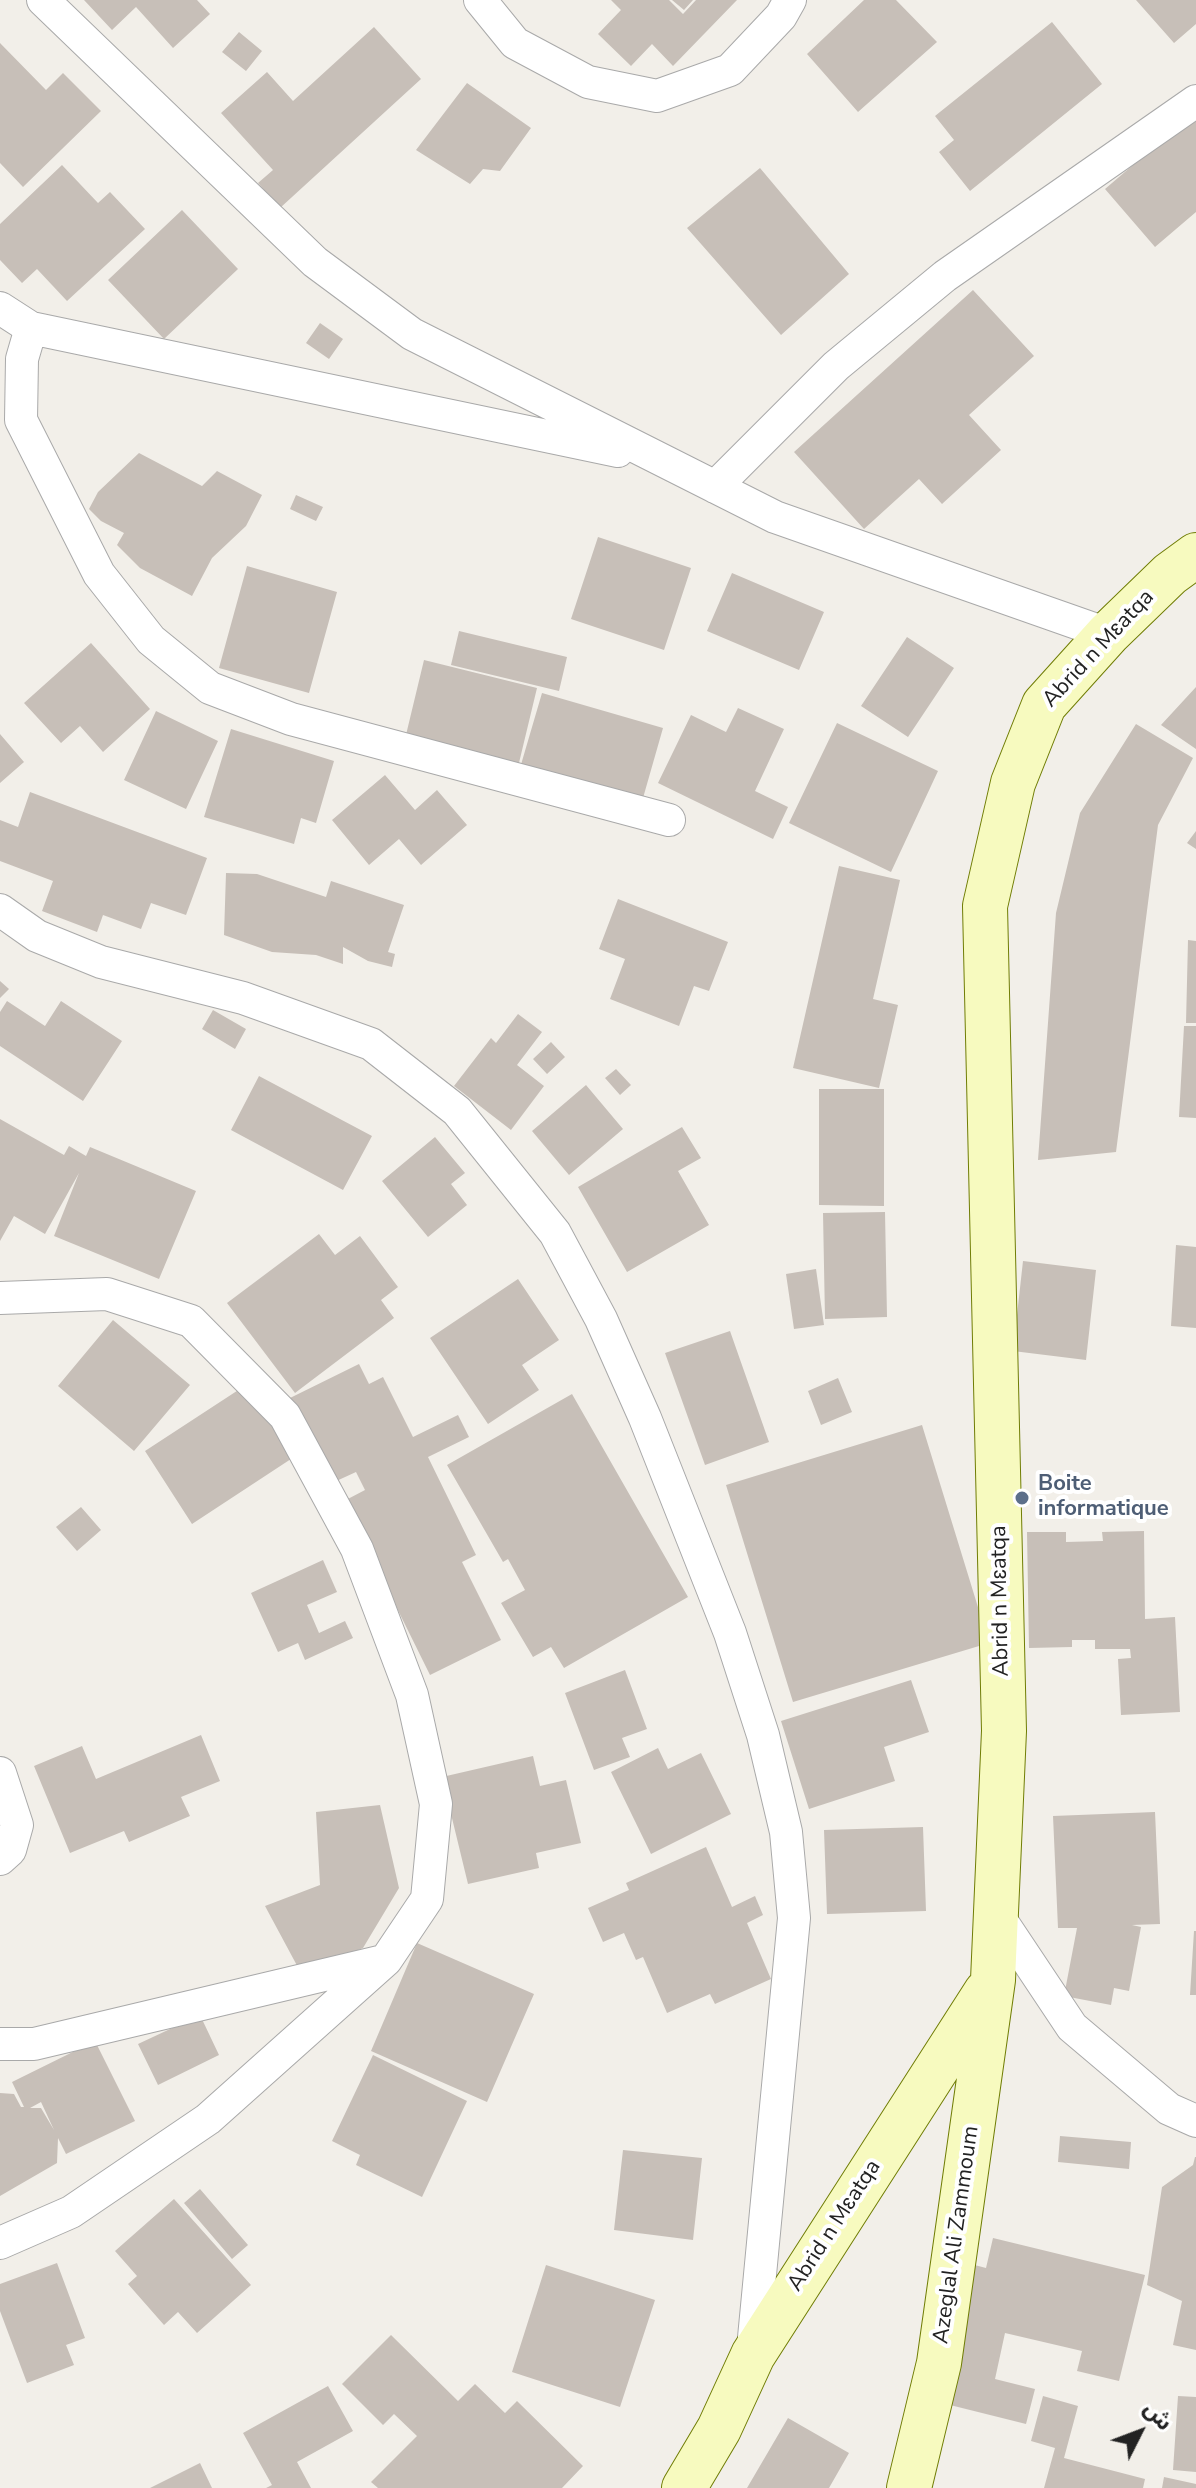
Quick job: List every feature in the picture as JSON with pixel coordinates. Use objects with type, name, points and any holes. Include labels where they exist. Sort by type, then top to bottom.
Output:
[{"type":"main road","name":"Abrid n Mɛatqa","points":[[684,2488],[719,2429],[753,2355],[993,1980],[1004,1731],[985,906],[1013,783],[1044,705],[1108,634],[1170,574],[1196,555]]},
{"type":"main road","name":"Azeglal Ali Zammoum","points":[[909,2488],[939,2363],[993,1980]]},
{"type":"street","points":[[43,0],[315,262],[412,334],[775,517],[1108,634]]},
{"type":"street","points":[[480,0],[515,43],[588,82],[657,96],[730,70],[781,16],[790,0]]},
{"type":"street","points":[[715,487],[836,366],[945,276],[1196,101]]},
{"type":"street","points":[[0,308],[31,328],[662,460]]},
{"type":"street","points":[[31,328],[22,359],[21,420],[99,574],[151,640],[210,688],[291,719],[669,820]]},
{"type":"street","points":[[0,910],[37,936],[101,962],[243,998],[371,1044],[457,1111],[555,1233],[601,1319],[645,1418],[730,1633],[763,1735],[786,1832],[794,1918],[753,2355]]},
{"type":"street","points":[[0,1298],[107,1294],[191,1321],[285,1416],[357,1549],[412,1695],[436,1804],[427,1899],[386,1960],[208,2119],[71,2212],[0,2243]]},
{"type":"street","points":[[0,1773],[17,1825],[10,1850],[0,1859]]},
{"type":"street","points":[[996,1913],[1072,2027],[1169,2109],[1196,2121]]},
{"type":"street","points":[[0,2044],[34,2044],[386,1960]]},
{"type":"building","points":[[84,0],[197,0],[210,14],[173,48],[136,7],[112,30]]},
{"type":"building","points":[[611,0],[669,0],[683,14],[696,0],[737,0],[673,66],[652,44],[631,66],[598,34],[621,10]]},
{"type":"building","points":[[672,0],[693,0],[684,10]]},
{"type":"building","points":[[864,0],[896,0],[937,42],[858,112],[807,54]]},
{"type":"building","points":[[1136,0],[1196,0],[1196,24],[1174,43]]},
{"type":"building","points":[[1052,22],[1102,84],[970,191],[939,152],[954,140],[935,116]]},
{"type":"building","points":[[374,27],[421,79],[280,208],[258,183],[273,170],[221,113],[267,72],[293,101]]},
{"type":"building","points":[[239,32],[262,51],[246,71],[222,52]]},
{"type":"building","points":[[0,43],[46,90],[63,73],[101,111],[23,187],[0,163]]},
{"type":"building","points":[[467,83],[531,128],[500,171],[483,169],[470,184],[416,150]]},
{"type":"building","points":[[1196,111],[1196,212],[1155,247],[1105,189]]},
{"type":"building","points":[[62,165],[98,203],[110,192],[145,229],[67,301],[37,269],[22,283],[0,260],[0,224]]},
{"type":"building","points":[[760,168],[849,274],[781,335],[687,228]]},
{"type":"building","points":[[182,210],[238,269],[164,339],[108,280]]},
{"type":"building","points":[[973,290],[1034,356],[969,415],[1001,450],[942,504],[919,479],[864,529],[794,452]]},
{"type":"building","points":[[320,323],[343,339],[329,359],[306,343]]},
{"type":"building","points":[[139,453],[202,486],[217,471],[262,495],[246,526],[212,558],[192,596],[140,568],[117,545],[124,533],[101,521],[89,509],[98,492]]},
{"type":"building","points":[[296,495],[323,507],[316,521],[290,509]]},
{"type":"building","points":[[598,537],[691,568],[664,650],[571,619]]},
{"type":"building","points":[[247,566],[337,592],[309,693],[219,668]]},
{"type":"building","points":[[732,573],[824,612],[799,670],[707,631]]},
{"type":"building","points":[[459,631],[567,657],[559,691],[451,665]]},
{"type":"building","points":[[907,637],[954,668],[908,737],[861,706]]},
{"type":"building","points":[[91,643],[150,709],[103,752],[80,726],[61,743],[24,703]]},
{"type":"building","points":[[424,660],[537,688],[518,767],[405,739]]},
{"type":"building","points":[[1196,687],[1196,749],[1161,725]]},
{"type":"building","points":[[542,693],[663,728],[641,805],[520,768]]},
{"type":"building","points":[[738,708],[784,729],[755,791],[788,807],[773,839],[658,783],[691,715],[726,732]]},
{"type":"building","points":[[156,711],[218,741],[186,809],[124,780]]},
{"type":"building","points":[[837,723],[938,771],[891,872],[789,823]]},
{"type":"building","points":[[1136,724],[1193,758],[1158,825],[1116,1152],[1038,1160],[1056,913],[1080,813]]},
{"type":"building","points":[[231,729],[334,761],[316,823],[301,818],[294,844],[204,817]]},
{"type":"building","points":[[0,734],[24,762],[0,783]]},
{"type":"building","points":[[385,775],[415,810],[437,790],[467,825],[421,865],[399,839],[369,865],[332,820]]},
{"type":"building","points":[[30,792],[207,858],[186,915],[151,903],[141,929],[103,915],[97,932],[42,911],[53,881],[0,861],[0,820],[18,827]]},
{"type":"building","points":[[1196,831],[1196,849],[1187,843]]},
{"type":"building","points":[[839,866],[900,880],[873,999],[898,1005],[879,1088],[793,1068]]},
{"type":"building","points":[[226,873],[257,874],[326,897],[331,881],[404,905],[388,952],[395,954],[392,967],[368,961],[343,947],[343,964],[316,955],[272,952],[224,935]]},
{"type":"building","points":[[618,899],[728,942],[709,991],[694,986],[679,1026],[610,999],[625,959],[599,949]]},
{"type":"building","points":[[1188,940],[1196,941],[1196,1023],[1186,1023]]},
{"type":"building","points":[[0,981],[9,989],[0,998]]},
{"type":"building","points":[[7,1001],[45,1026],[61,1001],[122,1041],[83,1101],[0,1046],[0,1012]]},
{"type":"building","points":[[213,1010],[246,1029],[235,1049],[202,1029]]},
{"type":"building","points":[[518,1014],[542,1032],[517,1065],[544,1086],[511,1130],[454,1086],[491,1038],[496,1043]]},
{"type":"building","points":[[1184,1026],[1196,1026],[1196,1118],[1179,1117]]},
{"type":"building","points":[[551,1042],[565,1057],[547,1074],[533,1059]]},
{"type":"building","points":[[616,1069],[631,1085],[620,1095],[605,1078]]},
{"type":"building","points":[[259,1076],[372,1136],[343,1190],[231,1130]]},
{"type":"building","points":[[586,1085],[623,1129],[569,1175],[532,1131]]},
{"type":"building","points":[[819,1089],[884,1089],[884,1206],[819,1205]]},
{"type":"building","points":[[0,1119],[64,1155],[69,1146],[86,1156],[90,1147],[196,1191],[159,1279],[54,1236],[79,1173],[45,1234],[14,1216],[0,1241]]},
{"type":"building","points":[[682,1127],[701,1158],[678,1171],[709,1225],[627,1272],[578,1187]]},
{"type":"building","points":[[435,1137],[465,1173],[451,1184],[467,1205],[428,1237],[382,1181]]},
{"type":"building","points":[[885,1212],[887,1317],[825,1319],[823,1213]]},
{"type":"building","points":[[319,1234],[335,1255],[360,1236],[398,1287],[381,1300],[394,1318],[295,1393],[227,1303]]},
{"type":"building","points":[[1176,1245],[1196,1247],[1196,1328],[1171,1326]]},
{"type":"building","points":[[1023,1261],[1096,1270],[1086,1360],[1013,1351]]},
{"type":"building","points":[[816,1269],[824,1325],[794,1329],[786,1274]]},
{"type":"building","points":[[518,1279],[559,1340],[522,1365],[539,1390],[488,1424],[430,1338]]},
{"type":"building","points":[[113,1320],[190,1385],[134,1451],[58,1386]]},
{"type":"building","points":[[730,1331],[769,1442],[705,1465],[665,1353]]},
{"type":"building","points":[[359,1364],[369,1384],[383,1377],[413,1437],[458,1415],[469,1437],[428,1457],[476,1555],[462,1562],[501,1640],[430,1675],[344,1501],[365,1490],[356,1472],[332,1483],[290,1398]]},
{"type":"building","points":[[838,1378],[852,1412],[821,1425],[808,1391]]},
{"type":"building","points":[[246,1385],[294,1457],[192,1524],[145,1451]]},
{"type":"building","points":[[572,1394],[688,1597],[564,1668],[551,1647],[533,1657],[501,1603],[525,1590],[508,1559],[503,1562],[447,1465]]},
{"type":"building","points":[[922,1425],[989,1643],[793,1702],[726,1485]]},
{"type":"building","points":[[81,1507],[101,1530],[77,1551],[56,1527]]},
{"type":"building","points":[[1144,1531],[1145,1619],[1175,1617],[1180,1712],[1121,1715],[1118,1659],[1131,1658],[1130,1649],[1095,1649],[1095,1640],[1072,1640],[1072,1647],[1029,1648],[1027,1532],[1066,1532],[1066,1542],[1103,1541],[1102,1532]]},
{"type":"building","points":[[323,1560],[337,1592],[307,1605],[319,1633],[345,1621],[353,1638],[305,1660],[298,1643],[278,1652],[251,1593]]},
{"type":"building","points":[[625,1670],[647,1729],[622,1738],[630,1757],[594,1770],[565,1693]]},
{"type":"building","points":[[911,1680],[929,1732],[884,1747],[895,1781],[809,1809],[781,1721]]},
{"type":"building","points":[[201,1735],[220,1781],[181,1797],[190,1816],[129,1842],[124,1831],[70,1853],[34,1766],[82,1746],[96,1779]]},
{"type":"building","points":[[658,1748],[668,1769],[701,1753],[731,1814],[651,1854],[611,1772]]},
{"type":"building","points":[[533,1756],[540,1786],[566,1780],[581,1843],[536,1853],[539,1868],[468,1884],[442,1777]]},
{"type":"building","points":[[380,1805],[399,1888],[363,1948],[301,1973],[265,1906],[320,1885],[316,1812]]},
{"type":"building","points":[[1155,1812],[1160,1924],[1132,1925],[1141,1927],[1129,1991],[1114,1988],[1111,2005],[1064,1996],[1077,1928],[1058,1928],[1053,1816]]},
{"type":"building","points":[[923,1827],[926,1911],[827,1914],[824,1830]]},
{"type":"building","points":[[706,1847],[732,1907],[755,1896],[763,1915],[747,1923],[771,1979],[715,2004],[710,1994],[667,2013],[643,1957],[636,1960],[624,1933],[603,1942],[588,1908],[629,1890],[626,1883]]},
{"type":"building","points":[[1194,1931],[1196,1995],[1190,1995]]},
{"type":"building","points":[[417,1943],[534,1994],[487,2102],[371,2051]]},
{"type":"building","points":[[200,2015],[219,2055],[158,2085],[138,2044]]},
{"type":"building","points":[[95,2041],[135,2121],[66,2154],[58,2138],[57,2163],[0,2196],[0,2093],[14,2094],[24,2107],[12,2082]],"holes":[[[41,2102],[54,2130],[41,2108],[30,2108]]]},
{"type":"building","points":[[373,2055],[467,2101],[422,2197],[356,2165],[360,2155],[332,2141]]},
{"type":"building","points":[[1060,2136],[1131,2142],[1129,2169],[1058,2162]]},
{"type":"building","points":[[623,2150],[702,2158],[693,2240],[614,2230]]},
{"type":"building","points":[[1195,2157],[1196,2350],[1173,2345],[1182,2301],[1147,2285],[1162,2187],[1193,2165]]},
{"type":"building","points":[[200,2189],[248,2245],[232,2259],[184,2203]]},
{"type":"building","points":[[174,2199],[251,2285],[197,2333],[178,2312],[164,2325],[128,2284],[137,2276],[115,2251]]},
{"type":"building","points":[[993,2238],[1145,2275],[1119,2381],[1077,2371],[1082,2351],[1005,2333],[995,2379],[1035,2389],[1026,2424],[934,2401],[967,2263],[986,2268]]},
{"type":"building","points":[[57,2263],[85,2338],[66,2345],[74,2365],[27,2383],[0,2311],[0,2284]]},
{"type":"building","points":[[546,2265],[655,2300],[620,2407],[512,2372]]},
{"type":"building","points":[[391,2335],[458,2401],[475,2384],[505,2413],[517,2401],[583,2466],[562,2488],[378,2488],[371,2482],[417,2436],[394,2414],[383,2425],[342,2384]]},
{"type":"building","points":[[328,2386],[353,2431],[297,2462],[311,2488],[266,2488],[272,2485],[243,2433]]},
{"type":"building","points":[[1043,2396],[1078,2406],[1064,2458],[1145,2479],[1143,2488],[1044,2488],[1055,2448],[1031,2441]]},
{"type":"building","points":[[1178,2396],[1196,2397],[1196,2472],[1173,2470]]},
{"type":"building","points":[[788,2418],[849,2453],[829,2488],[747,2488]]},
{"type":"building","points":[[200,2463],[212,2488],[150,2488]]},
{"type":"building","points":[[1164,2477],[1196,2484],[1196,2488],[1162,2488]]},
{"type":"place","name":"Boite informatique","points":[[1022,1498]]}]
